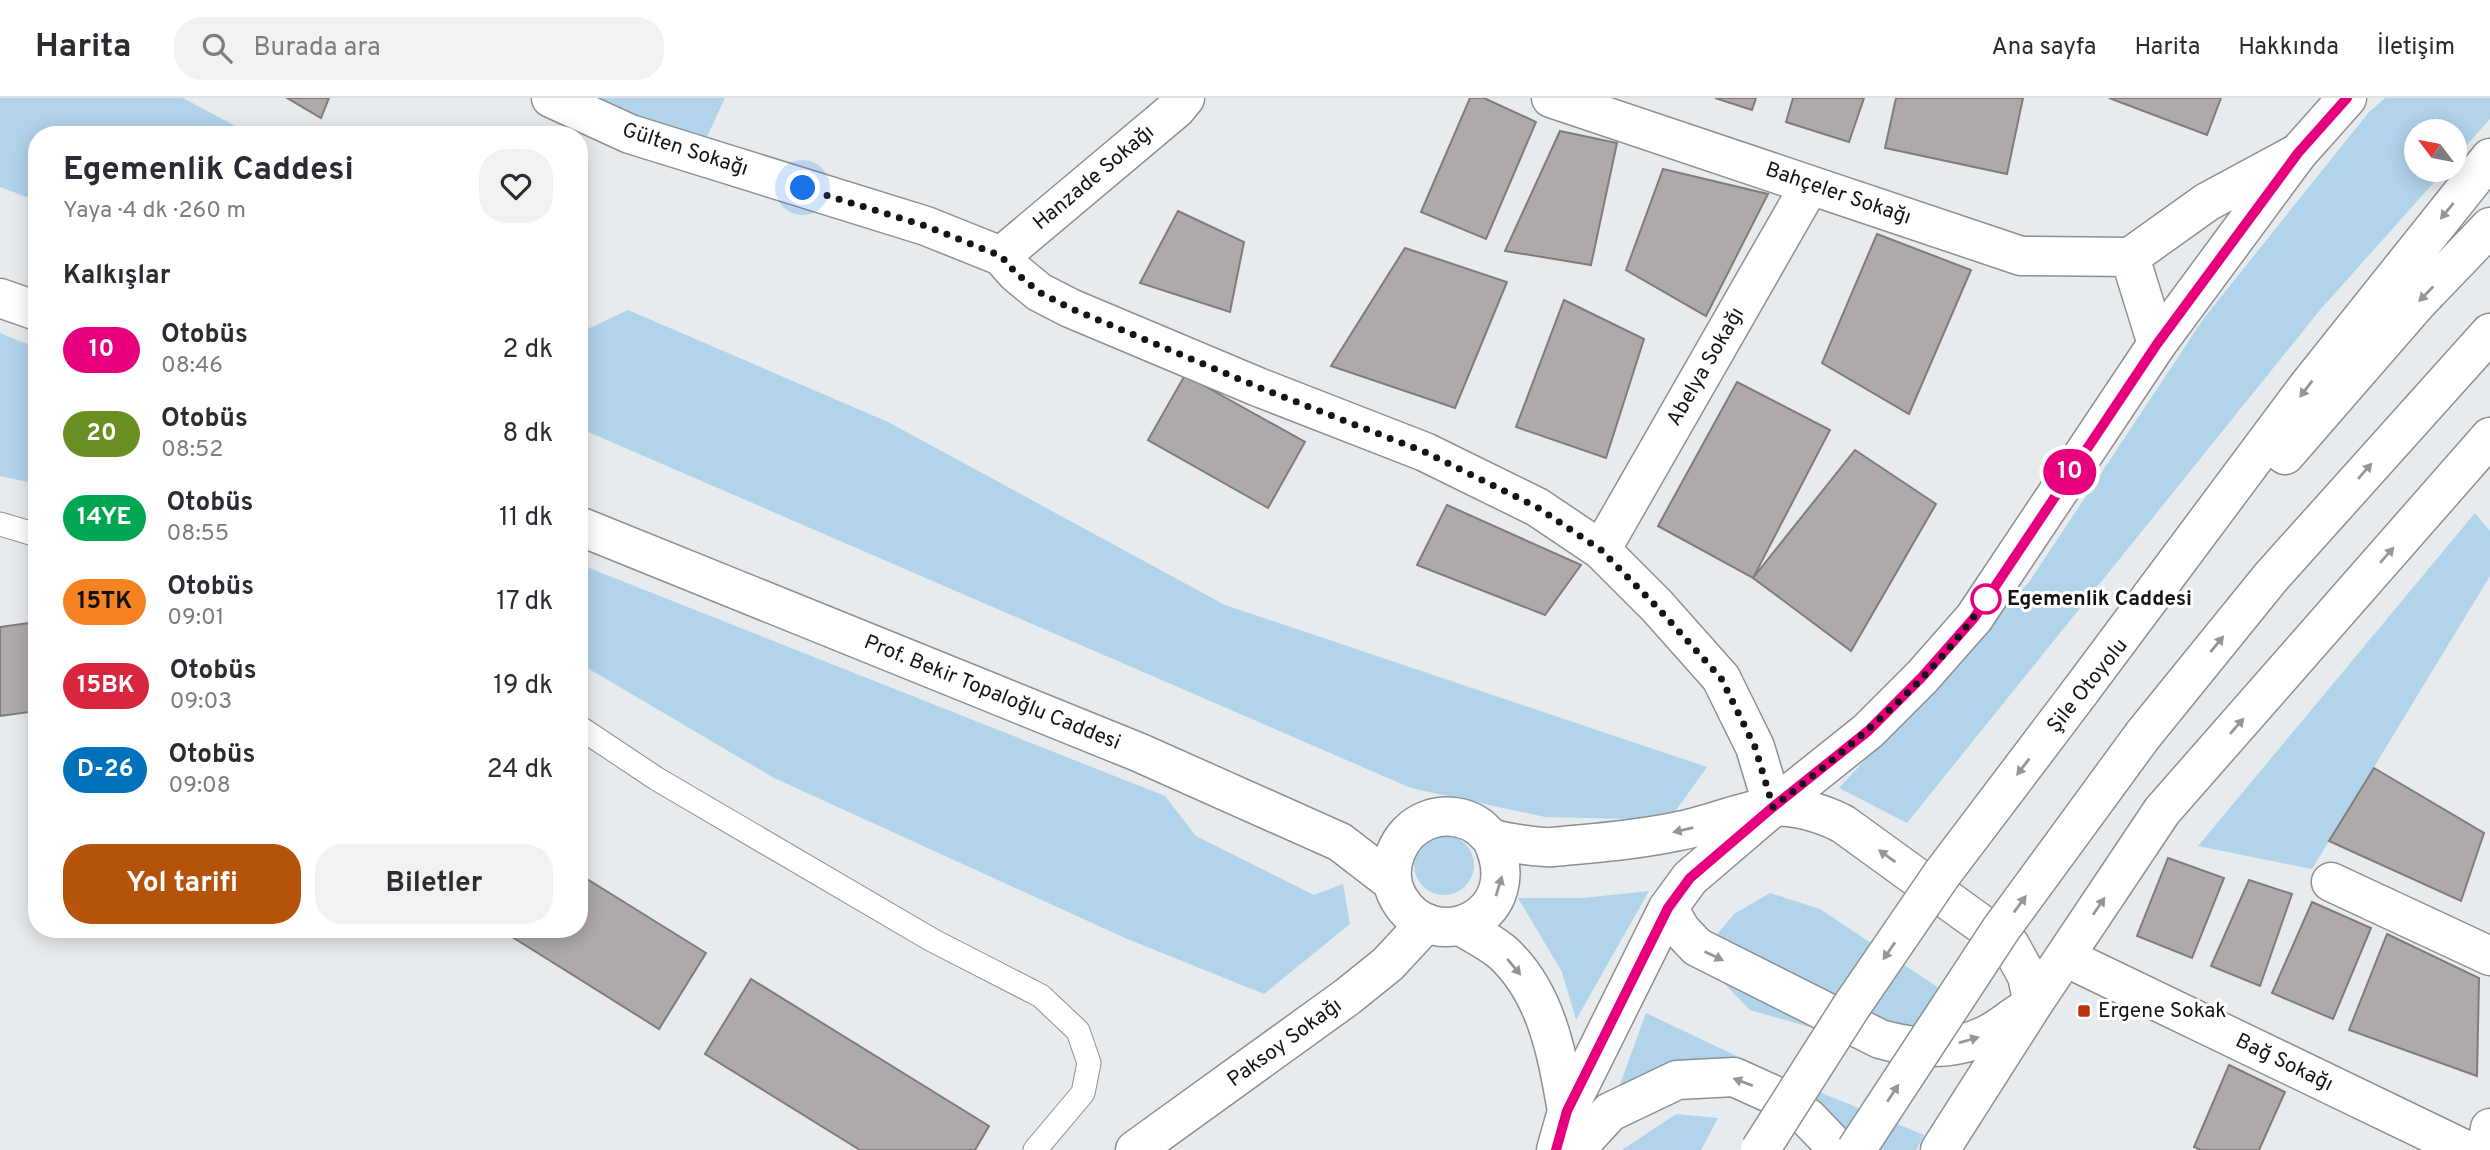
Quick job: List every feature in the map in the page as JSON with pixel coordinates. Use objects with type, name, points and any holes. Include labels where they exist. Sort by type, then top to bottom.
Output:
[{"type":"main road","name":"Gülten Sokağı","points":[[551,98],[630,134],[926,226],[1001,256],[1039,292],[1070,308],[1258,387],[1425,452],[1537,507],[1601,550],[1721,678],[1755,747],[1773,807]]},
{"type":"main road","name":"Hanzade Sokağı","points":[[1001,256],[1176,109],[1185,98]]},
{"type":"main road","name":"Bahçeler Sokağı","points":[[1551,98],[2021,256],[2130,257]]},
{"type":"main road","points":[[1556,1150],[1567,1111],[1668,908],[1690,878],[1868,731],[1922,677],[1974,618],[2157,344],[2298,153],[2347,98]]},
{"type":"main road","points":[[2157,344],[2130,257],[2207,202],[2298,153]]},
{"type":"main road","points":[[2079,693],[2308,386],[2490,158]]},
{"type":"main road","name":"Abelya Sokağı","points":[[1601,550],[1810,185]]},
{"type":"main road","name":"Şile Otoyolu","points":[[1760,1150],[1851,1006],[1934,886],[2079,693],[2417,303],[2490,228]]},
{"type":"main road","points":[[0,298],[28,308]]},
{"type":"main road","points":[[1856,1150],[2001,929],[2143,735],[2272,577],[2490,333]]},
{"type":"main road","points":[[1940,1150],[2033,1004],[2162,811],[2490,437]]},
{"type":"main road","name":"Prof. Bekir Topaloğlu Caddesi","points":[[588,530],[1163,764],[1340,842],[1392,882]]},
{"type":"main road","points":[[1492,838],[1548,847],[1562,846],[1678,832],[1773,807],[1822,813],[1843,824],[2010,945],[2026,976],[2033,1004]]},
{"type":"main road","points":[[1443,924],[1477,918],[1491,906],[1499,890],[1503,872],[1500,855],[1492,838],[1477,825],[1460,818],[1441,816],[1424,822],[1409,832],[1398,847],[1392,864],[1392,882],[1399,899],[1410,913],[1443,924],[1502,953],[1534,991],[1555,1045],[1567,1111]]},
{"type":"main road","points":[[2331,881],[2490,956]]},
{"type":"main road","points":[[1668,908],[1681,930],[1697,947],[1880,1039],[1908,1047],[1945,1047],[1986,1035],[2033,1004]]},
{"type":"main road","name":"Paksoy Sokağı","points":[[1135,1150],[1443,924]]},
{"type":"main road","name":"Bağ Sokağı","points":[[2065,957],[2466,1150]]},
{"type":"main road","points":[[1575,1150],[1610,1112],[1677,1080],[1734,1077],[1776,1096],[1808,1118],[1835,1150]]},
{"type":"main road","points":[[2487,1150],[2490,1128]]},
{"type":"lane","points":[[0,524],[28,532]]},
{"type":"lane","points":[[588,733],[657,779],[920,933],[1041,996],[1078,1031],[1089,1063],[1083,1093],[1035,1150]]},
{"type":"shaded area","points":[[0,98],[183,98],[235,126],[28,126],[28,198],[0,187]]},
{"type":"shaded area","points":[[551,98],[725,98],[699,154]]},
{"type":"shaded area","points":[[2385,98],[2490,98],[2490,119],[2468,144],[2468,119],[2404,119],[2404,182],[2434,182],[2320,310],[1907,823],[1839,788],[2029,582],[2204,318],[2369,112]]},
{"type":"shaded area","points":[[628,310],[888,422],[1225,605],[1707,767],[1669,820],[1545,817],[1411,788],[588,432],[588,329]]},
{"type":"shaded area","points":[[0,333],[28,344],[28,482],[0,476]]},
{"type":"shaded area","points":[[2475,513],[2490,531],[2490,576],[2312,869],[2198,846]]},
{"type":"shaded area","points":[[588,568],[1165,796],[1196,836],[1314,895],[1343,884],[1350,924],[1264,994],[1125,938],[774,778],[588,668]]},
{"type":"shaded area","points":[[1438,835],[1450,835],[1466,843],[1472,853],[1472,877],[1466,887],[1450,895],[1438,895],[1422,887],[1414,871],[1414,859],[1422,843]]},
{"type":"shaded area","points":[[1649,891],[1576,1020],[1562,972],[1518,898],[1583,898]]},
{"type":"shaded area","points":[[1770,893],[1820,909],[1972,1010],[1935,1063],[1750,1010],[1713,972],[1710,943],[1734,914]]},
{"type":"shaded area","points":[[1646,1013],[1766,1070],[1924,1135],[1916,1150],[1843,1150],[1706,1079],[1610,1112]]},
{"type":"shaded area","points":[[1676,1114],[1718,1118],[1701,1150],[1622,1150]]},
{"type":"building","points":[[287,98],[329,98],[321,118]]},
{"type":"building","points":[[1470,98],[1484,98],[1536,122],[1486,239],[1421,212]]},
{"type":"building","points":[[1715,98],[1756,98],[1752,110]]},
{"type":"building","points":[[1793,98],[1864,98],[1849,142],[1786,122]]},
{"type":"building","points":[[1896,98],[2023,98],[2007,174],[1885,148]]},
{"type":"building","points":[[2109,98],[2221,98],[2207,135]]},
{"type":"building","points":[[1560,131],[1617,143],[1591,265],[1505,251]]},
{"type":"building","points":[[1663,169],[1768,194],[1706,316],[1626,270]]},
{"type":"building","points":[[1178,211],[1244,242],[1230,312],[1140,283]]},
{"type":"building","points":[[1877,234],[1971,270],[1909,414],[1822,363]]},
{"type":"building","points":[[1405,248],[1507,282],[1455,408],[1331,366]]},
{"type":"building","points":[[1564,300],[1644,339],[1606,458],[1516,427]]},
{"type":"building","points":[[1185,375],[1305,442],[1268,508],[1148,440]]},
{"type":"building","points":[[1737,382],[1830,430],[1753,578],[1658,526]]},
{"type":"building","points":[[1855,450],[1936,504],[1851,651],[1753,578]]},
{"type":"building","points":[[1447,505],[1581,565],[1545,615],[1417,565]]},
{"type":"building","points":[[28,623],[28,712],[0,716],[0,627]]},
{"type":"building","points":[[2374,768],[2484,833],[2461,901],[2329,841]]},
{"type":"building","points":[[2168,858],[2224,878],[2192,958],[2137,936]]},
{"type":"building","points":[[588,880],[706,953],[659,1029],[514,938],[588,938]]},
{"type":"building","points":[[2249,880],[2292,894],[2260,986],[2211,966]]},
{"type":"building","points":[[2312,902],[2371,928],[2333,1019],[2272,993]]},
{"type":"building","points":[[2387,934],[2479,978],[2477,1076],[2349,1030]]},
{"type":"building","points":[[751,979],[989,1126],[975,1150],[860,1150],[705,1054]]},
{"type":"building","points":[[2229,1065],[2285,1092],[2259,1150],[2201,1150],[2194,1147]]},
{"type":"bus line","name":"10","points":[[1556,1150],[1567,1111],[1668,908],[1690,878],[1868,731],[1922,677],[1974,618],[2157,344],[2298,153],[2347,98]]},
{"type":"place","name":"Egemenlik Caddesi","points":[[1986,599]]},
{"type":"place","name":"Ergene Sokak","points":[[2084,1011]]},
{"type":"route","points":[[803,188],[926,226],[1001,256],[1039,292],[1070,308],[1258,387],[1425,452],[1537,507],[1601,550],[1721,678],[1755,747],[1773,807],[1868,731],[1922,677],[1974,618],[1989,595],[1986,599]]}]
